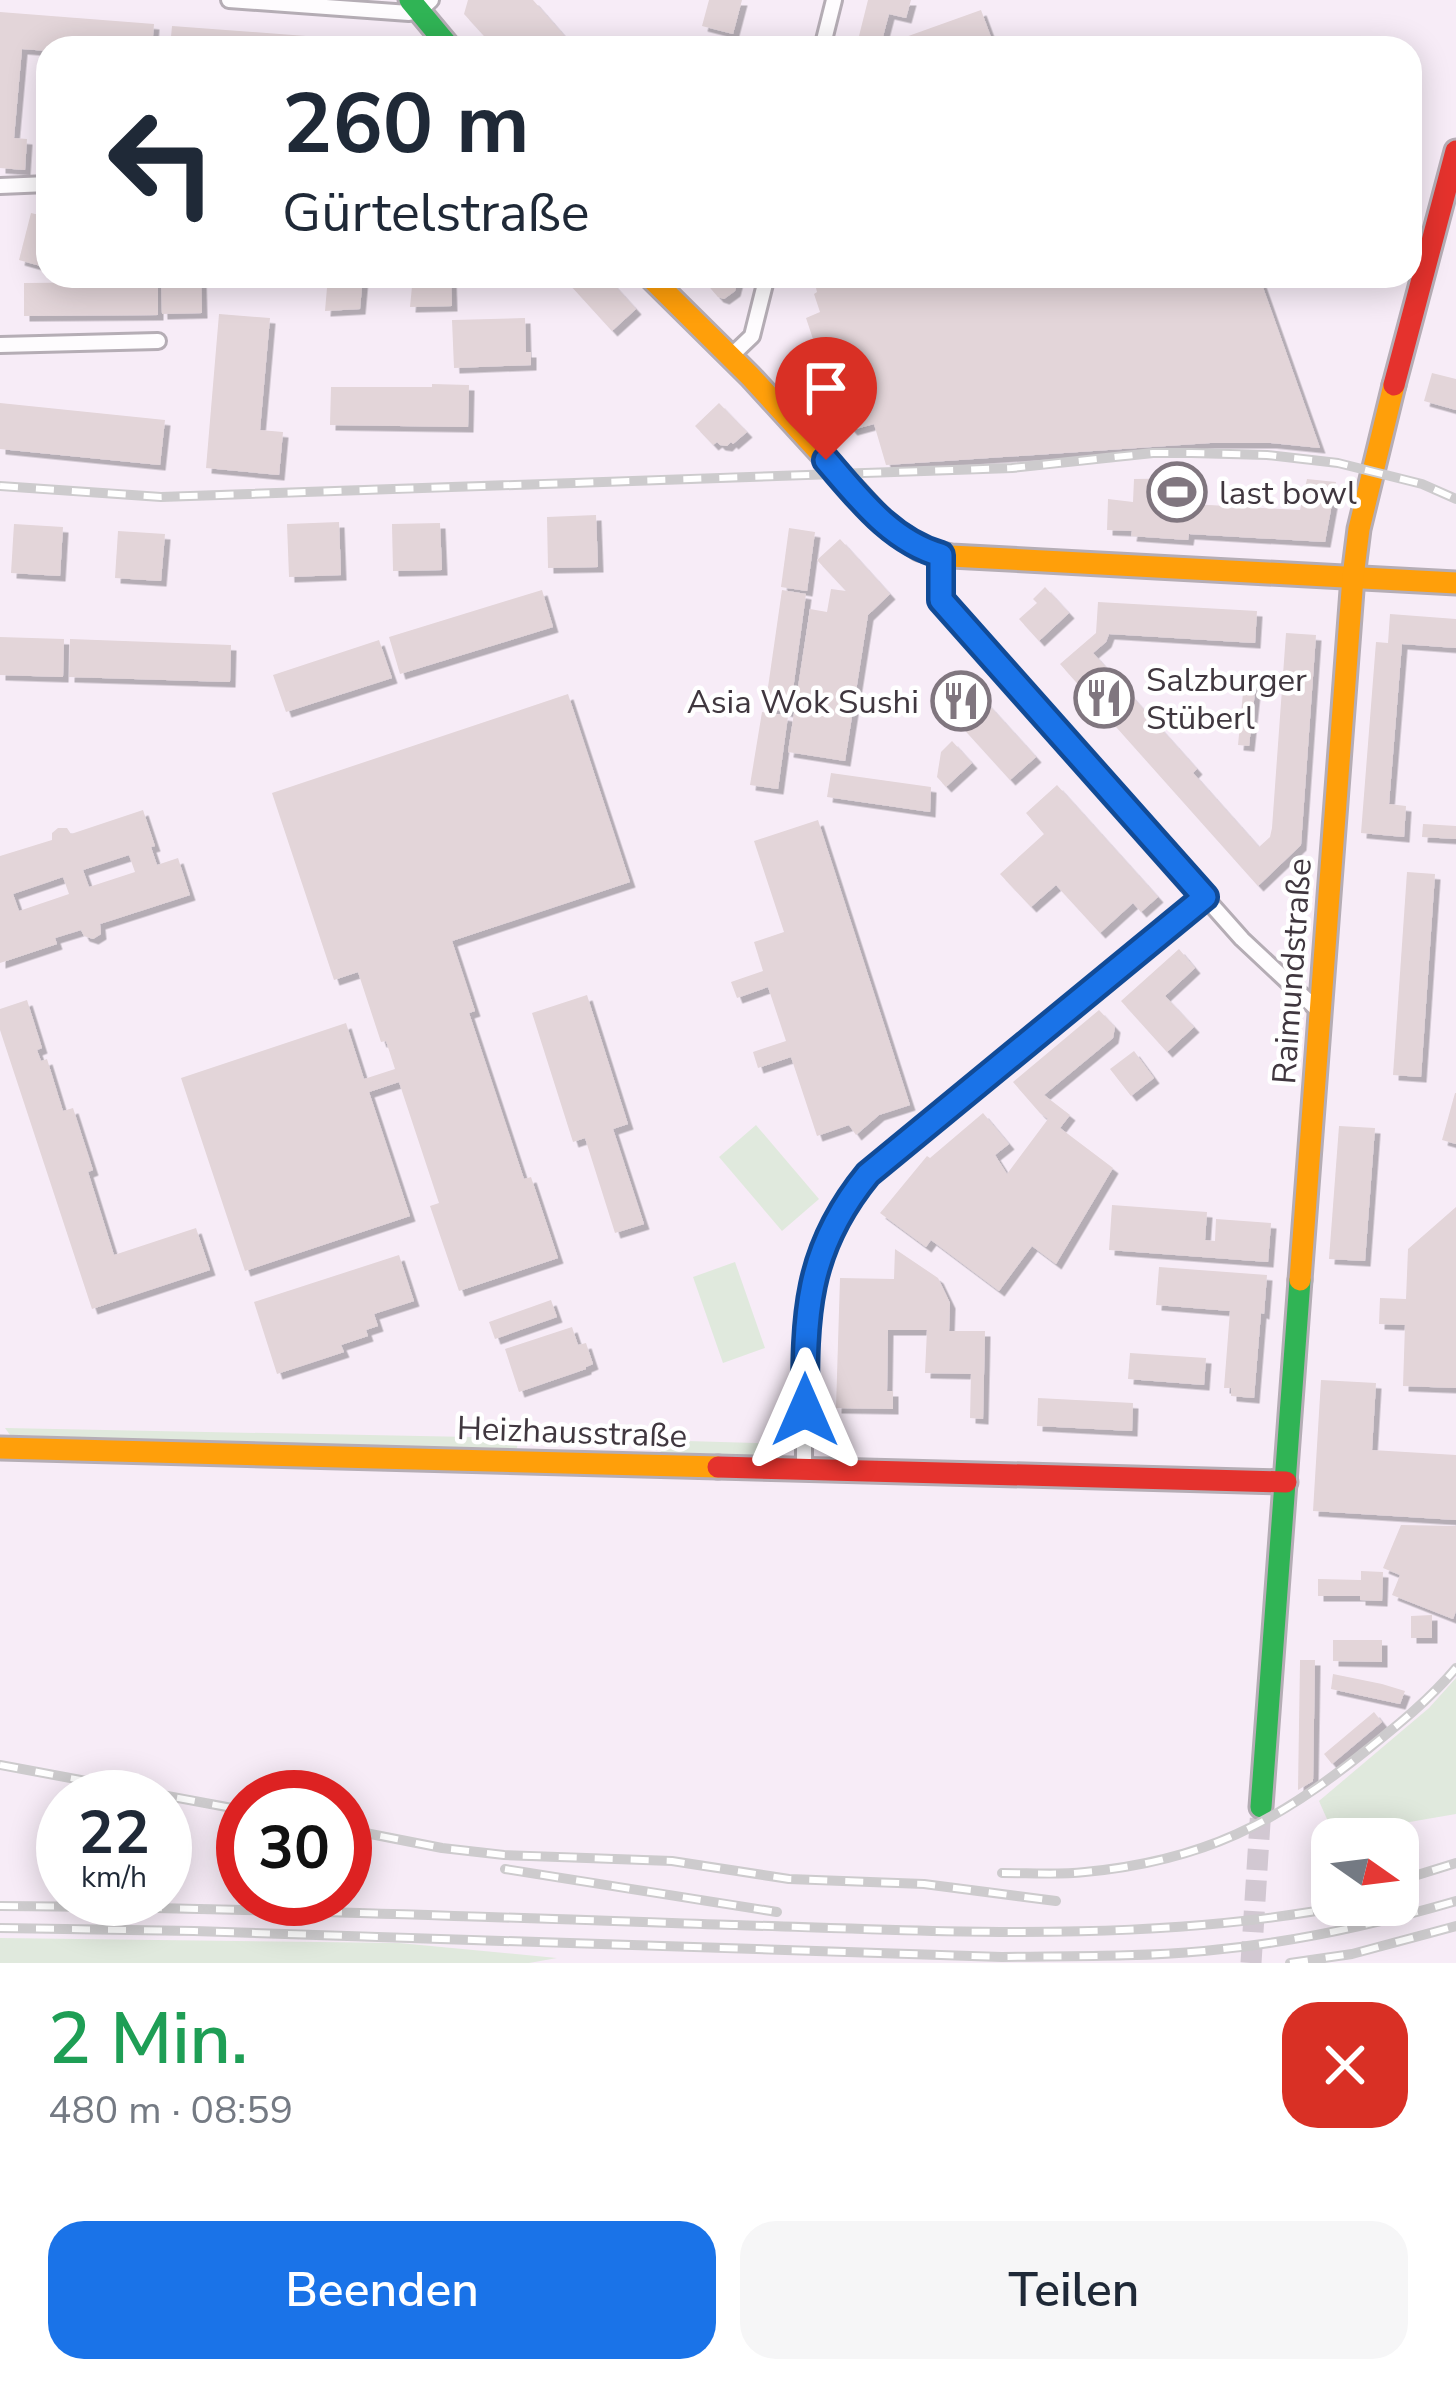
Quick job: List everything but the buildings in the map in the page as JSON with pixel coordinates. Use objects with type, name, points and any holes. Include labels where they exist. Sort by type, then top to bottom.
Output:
[{"type":"street","points":[[229,0],[392,13],[420,4],[442,36]]},
{"type":"street","points":[[825,36],[834,0]]},
{"type":"street","name":"Raimundstraße","points":[[1422,280],[1456,151]]},
{"type":"street","points":[[0,186],[36,184]]},
{"type":"street","points":[[661,288],[890,529],[919,549],[941,555],[1456,583]]},
{"type":"street","points":[[730,357],[752,336],[764,288]]},
{"type":"street","name":"Raimundstraße","points":[[1261,1807],[1353,577],[1372,470],[1420,288]]},
{"type":"street","points":[[0,345],[158,341]]},
{"type":"street","points":[[941,555],[941,600],[1242,939],[1321,1013]]},
{"type":"street","points":[[804,1470],[810,1295],[820,1252],[849,1197],[868,1174],[1205,897]]},
{"type":"street","name":"Heizhausstraße","points":[[0,1448],[1286,1482]]},
{"type":"shaded area","points":[[756,1125],[819,1199],[782,1231],[719,1157]]},
{"type":"shaded area","points":[[735,1262],[765,1348],[723,1363],[693,1277]]},
{"type":"shaded area","points":[[5,1428],[518,1438],[517,1448],[510,1451],[10,1435]]},
{"type":"shaded area","points":[[653,1440],[787,1444],[787,1452],[777,1458],[664,1454]]},
{"type":"shaded area","points":[[1456,1678],[1456,1814],[1419,1820],[1326,1818],[1319,1801],[1429,1708]]},
{"type":"shaded area","points":[[0,1938],[399,1943],[557,1958],[529,1963],[0,1963]]},
{"type":"tunnel","points":[[1251,1963],[1261,1807]]},
{"type":"railway","points":[[0,486],[161,497],[1012,468],[1191,453],[1338,463],[1422,484],[1456,499]]},
{"type":"railway","points":[[1002,1873],[1127,1867],[1237,1834],[1335,1775],[1414,1711],[1456,1668]]},
{"type":"railway","points":[[0,1765],[216,1805]]},
{"type":"railway","points":[[372,1834],[504,1855],[672,1861],[789,1879],[924,1884],[1056,1901]]},
{"type":"railway","points":[[1419,1874],[1456,1863]]},
{"type":"railway","points":[[505,1869],[777,1912]]},
{"type":"railway","points":[[0,1928],[1103,1956],[1268,1943],[1456,1901]]},
{"type":"railway","points":[[0,1906],[1043,1932],[1197,1925],[1311,1911]]},
{"type":"railway","points":[[1290,1963],[1352,1954],[1456,1926]]},
{"type":"traffic: fast","points":[[410,0],[440,36]]},
{"type":"traffic: fast","points":[[1261,1807],[1300,1280]]},
{"type":"traffic: slow","points":[[661,288],[750,376],[890,529],[919,549],[951,556],[1456,583]]},
{"type":"traffic: slow","points":[[1300,1280],[1353,577],[1359,529],[1394,385]]},
{"type":"traffic: slow","points":[[0,1448],[718,1467]]},
{"type":"traffic: jam","points":[[1422,279],[1456,151]]},
{"type":"traffic: jam","points":[[1394,385],[1420,288]]},
{"type":"traffic: jam","points":[[718,1467],[1286,1482]]},
{"type":"place","name":"last bowl","points":[[1177,492]]},
{"type":"place","name":"Salzburger Stüberl","points":[[1104,698]]},
{"type":"place","name":"Asia Wok Sushi","points":[[961,701]]},
{"type":"route","points":[[805,1410],[810,1295],[820,1252],[849,1197],[868,1174],[1205,897],[941,600],[941,555],[919,549],[890,529],[826,460]]}]
